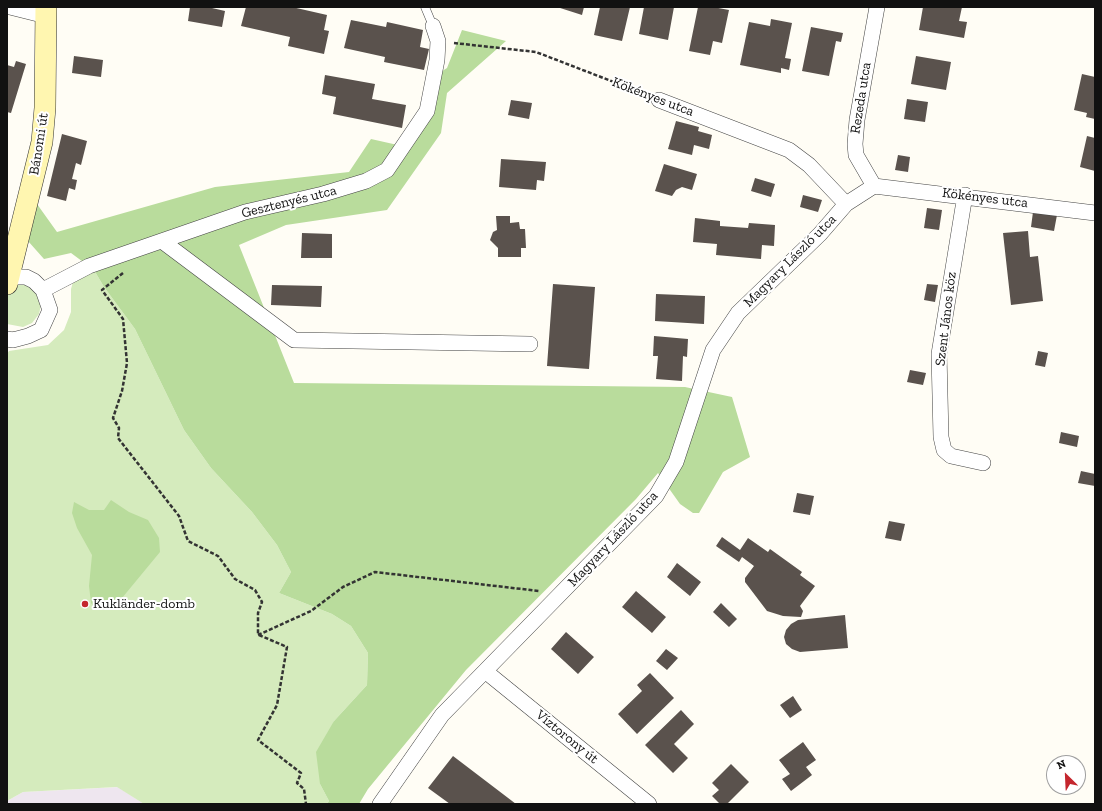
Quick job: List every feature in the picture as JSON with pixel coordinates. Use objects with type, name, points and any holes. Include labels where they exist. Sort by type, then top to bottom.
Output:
[{"type":"main road","name":"Bánomi út","points":[[8,281],[42,142],[45,108],[46,12]]},
{"type":"street","points":[[10,7],[46,12]]},
{"type":"street","name":"Rezeda utca","points":[[874,186],[856,155],[854,144],[876,7]]},
{"type":"street","name":"Gesztenyés utca","points":[[43,290],[89,266],[246,212],[323,194],[366,181],[388,170],[427,111],[437,60],[438,41],[433,26]]},
{"type":"street","name":"Kökényes utca","points":[[659,100],[789,150],[809,165],[846,204]]},
{"type":"street","name":"Kökényes utca","points":[[874,186],[965,195],[1095,213]]},
{"type":"street","name":"Magyary László utca","points":[[380,804],[442,716],[656,496],[676,462],[713,350],[738,313],[820,234],[846,204],[874,186]]},
{"type":"street","name":"Szent János köz","points":[[965,195],[939,354],[941,438],[944,450],[951,456],[983,463]]},
{"type":"street","points":[[162,241],[294,340],[530,344]]},
{"type":"street","points":[[7,339],[13,340],[28,336],[41,330],[50,310],[43,290],[34,281],[26,277],[8,281]]},
{"type":"street","name":"Víztorony út","points":[[485,671],[649,804]]},
{"type":"lane","points":[[425,7],[433,26]]},
{"type":"path","name":"Kökényes utca","points":[[438,41],[536,52],[659,100]]},
{"type":"path","points":[[145,247],[129,269],[102,290],[123,319],[126,363],[122,391],[113,418],[119,428],[118,438],[179,516],[188,541],[218,556],[235,579],[255,590],[262,602],[258,613],[258,635]]},
{"type":"path","points":[[258,635],[311,611],[343,587],[375,572],[562,594]]},
{"type":"path","points":[[258,635],[287,647],[277,705],[258,740],[301,773],[297,783],[304,789],[306,804]]},
{"type":"shaded area","points":[[118,787],[144,804],[7,804],[7,801],[23,792]]},
{"type":"green space","points":[[462,30],[506,41],[447,93],[441,133],[387,210],[286,225],[239,245],[294,383],[685,387],[732,397],[750,457],[723,472],[699,513],[693,513],[680,504],[658,473],[636,499],[466,670],[368,789],[359,804],[327,804],[329,801],[320,784],[316,752],[334,721],[367,685],[368,653],[351,626],[332,614],[279,593],[291,572],[277,545],[252,512],[211,468],[184,430],[135,329],[104,287],[94,270],[71,253],[44,259],[28,241],[37,204],[57,232],[215,187],[349,172],[371,139],[411,148],[428,80],[447,68]]},
{"type":"green space","points":[[94,270],[104,287],[135,329],[184,430],[211,468],[252,512],[277,545],[291,572],[279,593],[332,614],[351,626],[368,653],[367,685],[334,721],[320,784],[329,801],[327,804],[144,804],[117,787],[23,792],[7,801],[7,354],[9,351],[48,345],[64,330],[71,312],[71,289],[73,282]]},
{"type":"green space","points":[[24,284],[32,289],[38,295],[41,305],[39,314],[32,323],[23,327],[7,324],[7,285]]},
{"type":"green space","points":[[111,500],[129,512],[148,520],[159,538],[160,552],[122,598],[107,609],[96,610],[91,603],[89,586],[92,555],[77,528],[72,513],[74,502],[89,510],[104,510]]},
{"type":"building","points":[[190,7],[212,7],[225,11],[222,27],[188,21]]},
{"type":"building","points":[[246,7],[292,7],[327,15],[324,30],[329,31],[324,54],[288,46],[290,37],[241,26]]},
{"type":"building","points":[[557,7],[584,7],[582,15]]},
{"type":"building","points":[[600,7],[630,7],[622,41],[594,35]]},
{"type":"building","points":[[644,7],[674,7],[668,40],[639,34]]},
{"type":"building","points":[[698,7],[713,7],[729,10],[722,43],[713,41],[710,55],[689,51]]},
{"type":"building","points":[[923,7],[962,7],[959,21],[967,22],[964,38],[919,30]]},
{"type":"building","points":[[771,19],[792,23],[785,58],[791,59],[789,70],[781,68],[781,73],[740,65],[749,22],[770,26]]},
{"type":"building","points":[[351,20],[386,27],[387,22],[423,30],[420,47],[429,49],[424,70],[384,62],[385,57],[344,48]]},
{"type":"building","points":[[811,27],[843,33],[841,42],[836,41],[829,76],[802,71]]},
{"type":"building","points":[[74,56],[103,60],[101,77],[72,73]]},
{"type":"building","points":[[916,56],[951,62],[946,90],[911,84]]},
{"type":"building","points":[[16,61],[26,64],[11,113],[7,112],[7,65],[14,67]]},
{"type":"building","points":[[1082,74],[1095,77],[1095,119],[1086,117],[1087,113],[1074,110]]},
{"type":"building","points":[[325,75],[375,84],[372,99],[406,105],[402,128],[333,114],[336,97],[322,94]]},
{"type":"building","points":[[907,99],[928,102],[925,122],[904,119]]},
{"type":"building","points":[[511,100],[532,103],[529,119],[508,115]]},
{"type":"building","points":[[676,121],[699,127],[698,131],[712,135],[709,149],[694,145],[692,155],[668,149]]},
{"type":"building","points":[[62,134],[87,141],[81,165],[76,163],[72,179],[77,180],[75,190],[69,188],[66,201],[47,196]]},
{"type":"building","points":[[1087,136],[1095,138],[1095,171],[1080,167]]},
{"type":"building","points":[[898,155],[910,157],[908,172],[895,170]]},
{"type":"building","points":[[501,159],[546,162],[544,181],[537,180],[536,190],[499,187]]},
{"type":"building","points":[[664,164],[697,174],[692,190],[682,187],[676,190],[672,196],[655,191]]},
{"type":"building","points":[[755,178],[775,184],[771,197],[751,191]]},
{"type":"building","points":[[803,195],[822,200],[818,212],[800,207]]},
{"type":"building","points":[[927,208],[942,210],[939,230],[924,228]]},
{"type":"building","points":[[1033,212],[1057,215],[1054,231],[1031,227]]},
{"type":"building","points":[[496,216],[510,216],[510,223],[519,222],[520,229],[525,229],[526,248],[521,248],[521,257],[498,257],[498,248],[490,240],[493,232],[497,230]]},
{"type":"building","points":[[695,218],[720,221],[720,226],[748,228],[749,223],[775,225],[774,246],[762,245],[761,259],[716,255],[717,244],[693,242]]},
{"type":"building","points":[[1028,231],[1030,257],[1038,256],[1043,301],[1011,305],[1003,233]]},
{"type":"building","points":[[302,233],[332,234],[332,258],[301,258]]},
{"type":"building","points":[[553,284],[595,287],[589,369],[547,366]]},
{"type":"building","points":[[927,284],[938,285],[935,302],[924,300]]},
{"type":"building","points":[[272,285],[322,286],[321,307],[271,305]]},
{"type":"building","points":[[656,294],[705,296],[704,324],[655,321]]},
{"type":"building","points":[[654,336],[688,339],[687,357],[683,356],[682,381],[656,379],[658,356],[653,356]]},
{"type":"building","points":[[1038,351],[1048,353],[1045,367],[1035,365]]},
{"type":"building","points":[[910,370],[926,373],[923,385],[907,382]]},
{"type":"building","points":[[1061,432],[1079,436],[1077,447],[1059,443]]},
{"type":"building","points":[[1081,471],[1095,474],[1095,486],[1078,483]]},
{"type":"building","points":[[797,493],[814,496],[810,515],[793,512]]},
{"type":"building","points":[[889,521],[905,524],[901,541],[885,538]]},
{"type":"building","points":[[722,537],[740,550],[748,538],[768,552],[770,549],[802,572],[800,575],[815,586],[800,606],[803,611],[801,617],[783,616],[767,611],[745,582],[745,578],[754,566],[742,557],[739,562],[716,546]]},
{"type":"building","points":[[677,563],[701,582],[690,596],[667,577]]},
{"type":"building","points":[[636,591],[666,617],[652,633],[622,607]]},
{"type":"building","points":[[721,603],[737,619],[729,627],[713,612]]},
{"type":"building","points":[[845,615],[848,648],[800,652],[792,649],[786,644],[784,637],[786,630],[791,624],[798,620]]},
{"type":"building","points":[[566,632],[594,657],[578,674],[551,649]]},
{"type":"building","points":[[666,649],[678,658],[667,670],[656,661]]},
{"type":"building","points":[[650,673],[674,698],[637,734],[618,714],[642,691],[637,685]]},
{"type":"building","points":[[793,696],[802,710],[790,718],[780,705]]},
{"type":"building","points":[[681,710],[694,724],[674,744],[688,758],[673,773],[645,745]]},
{"type":"building","points":[[803,742],[816,760],[806,767],[812,775],[791,791],[782,779],[790,774],[779,760]]},
{"type":"building","points":[[453,756],[516,804],[450,804],[428,788]]},
{"type":"building","points":[[731,764],[749,782],[727,804],[720,804],[712,796],[719,790],[712,783]]},
{"type":"place","name":"Kukländer-domb","points":[[85,604]]}]
